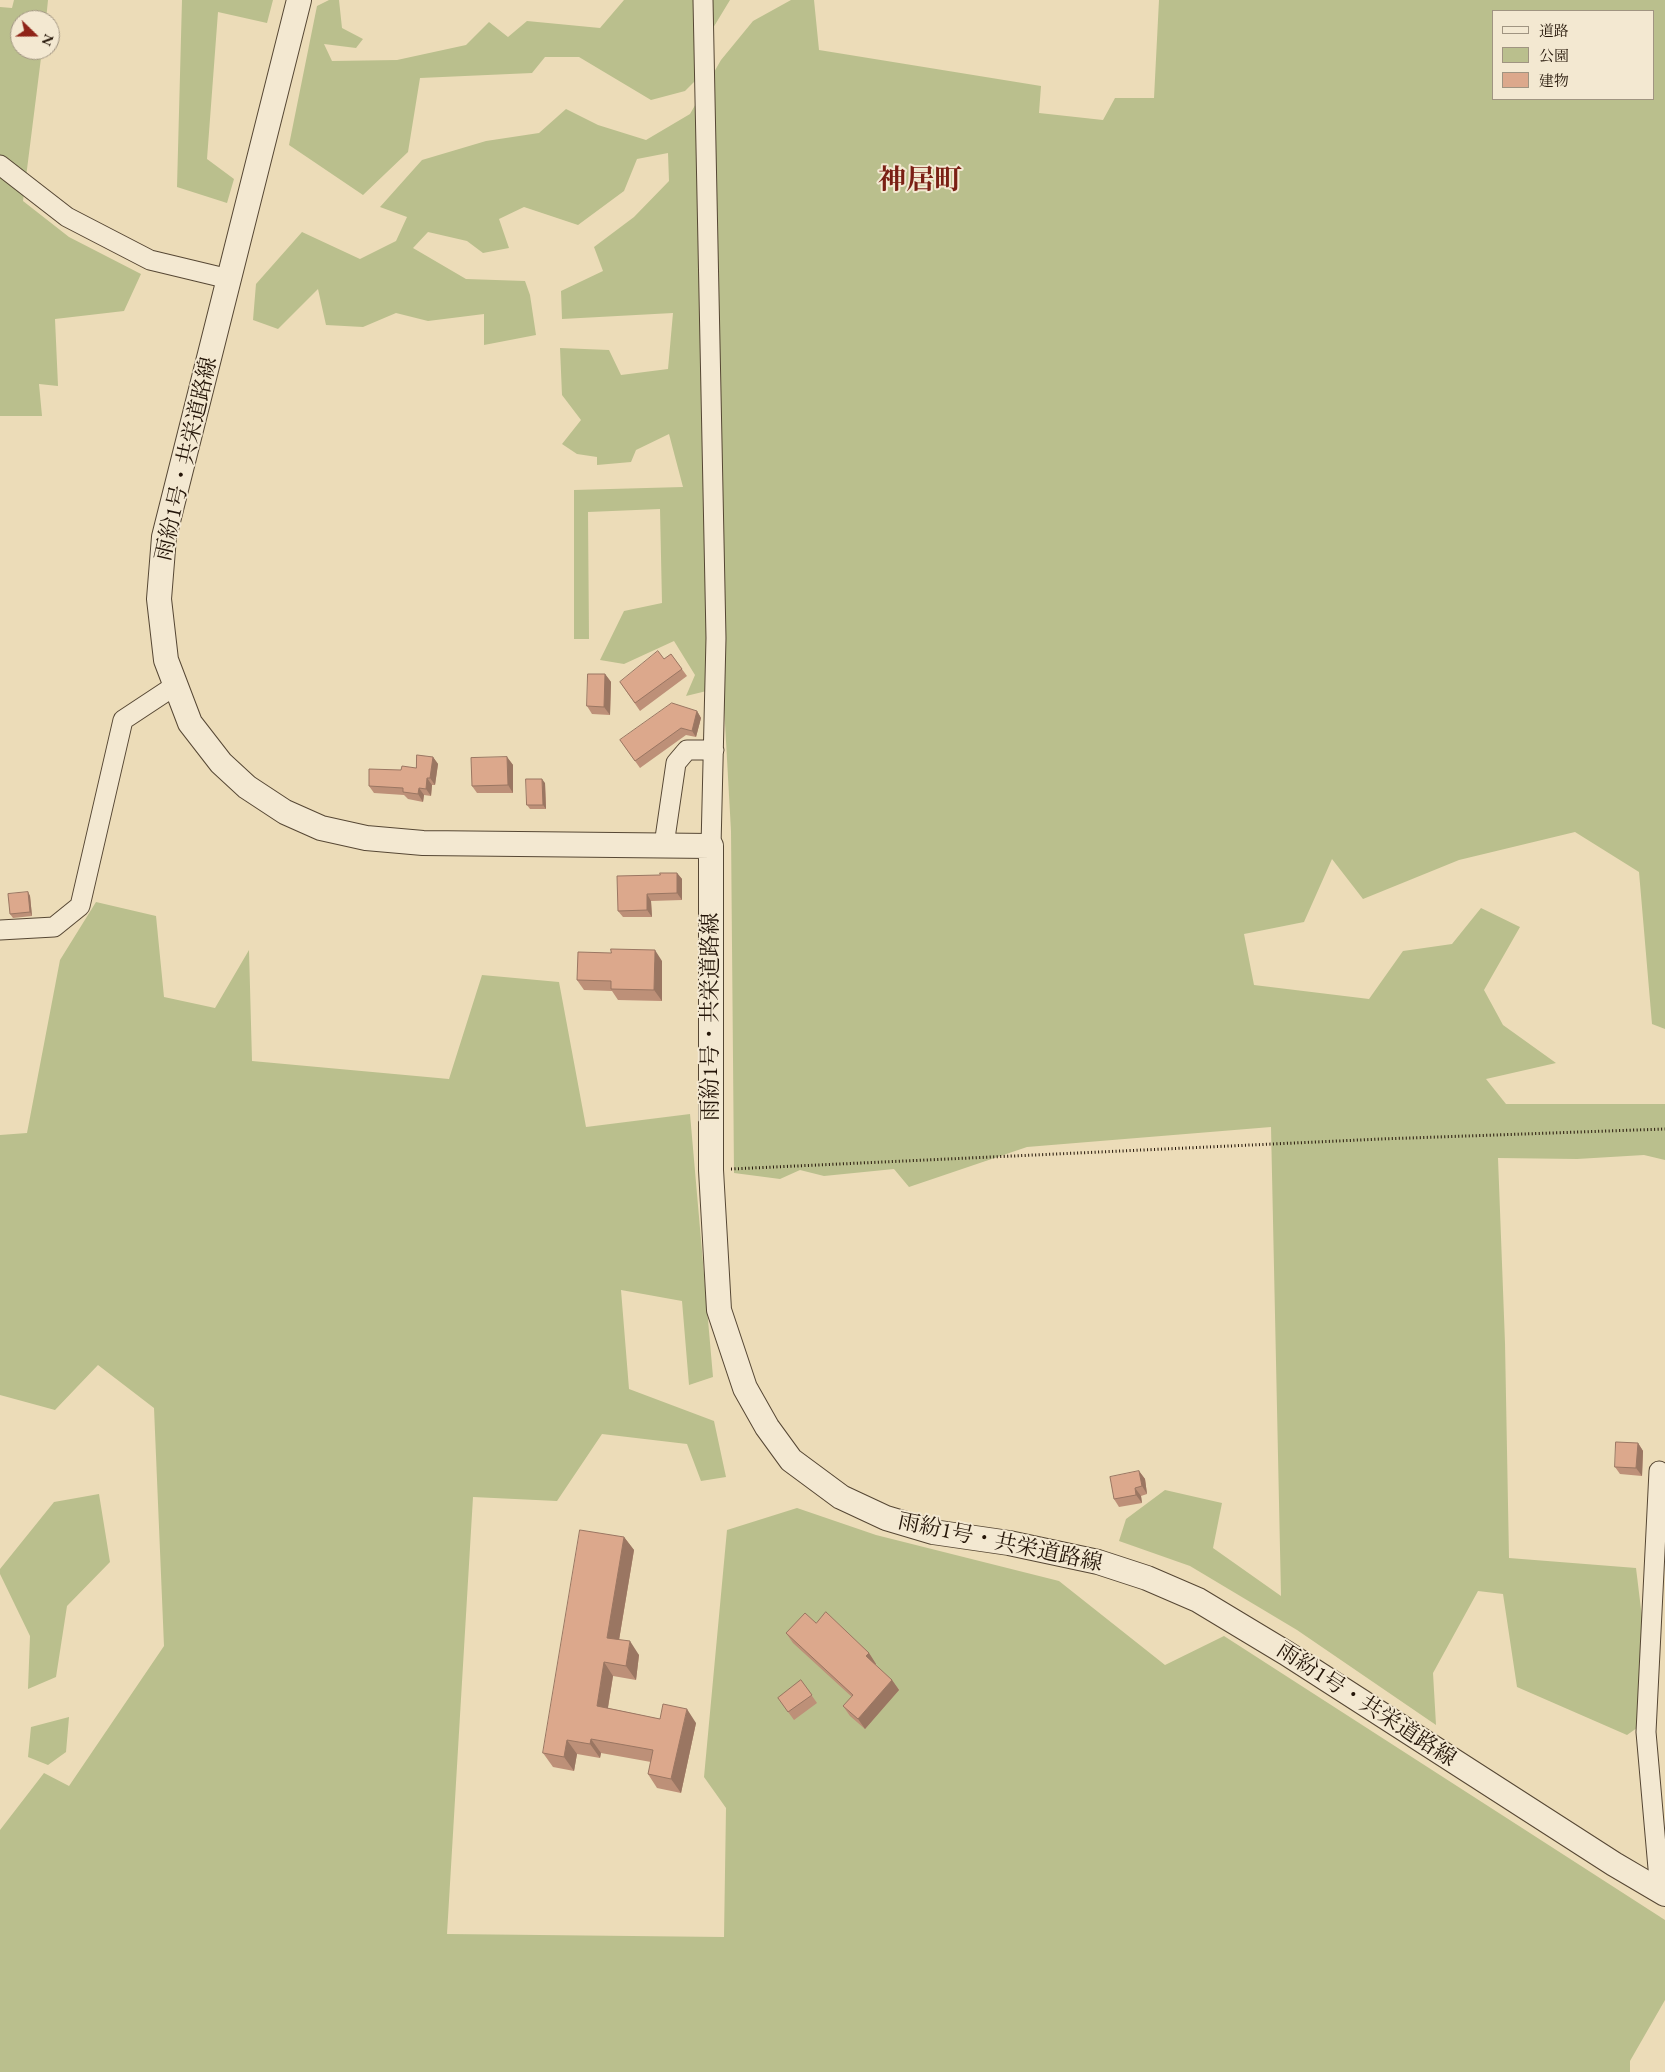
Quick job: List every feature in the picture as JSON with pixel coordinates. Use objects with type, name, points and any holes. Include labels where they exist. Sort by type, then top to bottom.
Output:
[{"type":"street","name":"雨紛1号・共栄道路線","points":[[299,0],[164,538],[159,598],[166,660],[190,723],[221,763],[247,787],[285,812],[321,828],[366,838],[423,843],[711,846],[711,1170],[719,1310],[746,1388],[767,1427],[791,1460],[841,1497],[886,1518],[934,1532],[1009,1543],[1098,1562],[1147,1578],[1198,1600],[1286,1653],[1662,1893]]},
{"type":"street","points":[[703,0],[716,638],[711,846]]},
{"type":"street","points":[[0,165],[67,218],[150,260],[229,279]]},
{"type":"street","points":[[0,930],[54,927],[80,906],[123,720],[176,685]]},
{"type":"street","points":[[664,845],[676,763],[687,750],[714,750]]},
{"type":"street","points":[[1659,1471],[1646,1732],[1662,1893]]},
{"type":"path","points":[[711,1170],[1381,1138],[1665,1129]]},
{"type":"green space","points":[[14,0],[48,0],[47,10],[10,10],[10,60],[41,60],[23,201],[69,237],[141,274],[124,311],[55,319],[58,386],[39,384],[42,416],[0,416],[0,7],[12,8]]},
{"type":"green space","points":[[182,0],[273,0],[267,23],[218,12],[207,159],[234,179],[227,203],[177,187]]},
{"type":"green space","points":[[329,0],[339,0],[342,28],[363,39],[356,48],[324,44],[332,61],[397,60],[466,45],[489,22],[508,37],[527,21],[600,28],[624,0],[730,0],[710,33],[709,67],[685,91],[651,100],[579,57],[545,57],[532,73],[420,78],[408,152],[363,195],[289,145],[317,6]]},
{"type":"green space","points":[[791,0],[814,0],[819,50],[1041,86],[1039,113],[1103,120],[1115,98],[1154,98],[1159,0],[1665,0],[1665,1029],[1652,1024],[1639,872],[1575,832],[1459,860],[1363,899],[1332,859],[1304,922],[1244,934],[1254,985],[1369,999],[1403,951],[1452,944],[1481,908],[1520,927],[1484,990],[1503,1025],[1556,1063],[1486,1079],[1506,1104],[1665,1104],[1665,1160],[1644,1155],[1577,1159],[1498,1158],[1505,1343],[1509,1558],[1636,1568],[1654,1716],[1627,1735],[1517,1687],[1503,1594],[1478,1591],[1433,1673],[1436,1725],[1297,1630],[1190,1566],[1119,1541],[1126,1519],[1165,1490],[1222,1503],[1213,1548],[1281,1596],[1271,1127],[1027,1147],[909,1187],[894,1169],[824,1176],[800,1170],[780,1179],[734,1173],[731,831],[723,687],[686,696],[695,675],[674,641],[624,664],[600,660],[624,611],[662,603],[660,509],[588,512],[589,639],[574,639],[574,490],[683,487],[669,434],[636,450],[631,462],[597,465],[597,457],[577,454],[562,444],[581,420],[562,395],[560,348],[609,350],[621,375],[668,369],[673,313],[562,319],[561,291],[603,271],[594,247],[634,217],[669,181],[668,153],[637,159],[624,191],[578,225],[524,207],[499,219],[509,248],[483,253],[467,241],[428,232],[413,248],[466,279],[525,281],[530,295],[536,335],[484,345],[484,314],[428,321],[396,313],[363,327],[326,325],[318,289],[278,329],[253,320],[256,284],[302,232],[360,259],[396,241],[407,217],[380,207],[422,160],[486,141],[539,133],[566,109],[598,125],[646,140],[690,114],[721,60],[753,21]]},
{"type":"green space","points":[[96,902],[156,916],[164,997],[215,1008],[249,950],[252,1061],[449,1079],[482,975],[559,982],[586,1127],[690,1114],[713,1377],[689,1385],[682,1301],[621,1290],[629,1389],[714,1421],[726,1477],[701,1481],[687,1444],[602,1434],[557,1501],[473,1497],[447,1934],[724,1937],[726,1808],[704,1777],[727,1530],[797,1508],[876,1535],[1059,1581],[1165,1665],[1224,1636],[1665,1920],[1665,2000],[1630,2061],[1630,2072],[0,2072],[0,1830],[44,1773],[69,1786],[164,1646],[154,1408],[98,1365],[55,1410],[0,1395],[0,1135],[27,1133],[60,960]]},
{"type":"green space","points":[[99,1494],[110,1562],[67,1606],[56,1677],[28,1689],[30,1636],[0,1574],[0,1569],[54,1502]]},
{"type":"green space","points":[[69,1717],[66,1752],[48,1765],[28,1757],[31,1727]]},
{"type":"building","points":[[658,651],[664,659],[671,654],[682,669],[635,703],[620,682]]},
{"type":"building","points":[[588,674],[605,674],[604,707],[587,706]]},
{"type":"building","points":[[672,703],[697,711],[692,731],[681,728],[635,761],[620,740]]},
{"type":"building","points":[[417,755],[433,757],[430,778],[427,778],[426,789],[419,788],[418,794],[403,792],[403,788],[369,786],[369,769],[401,770],[402,766],[416,768]]},
{"type":"building","points":[[507,757],[508,785],[472,786],[471,758]]},
{"type":"building","points":[[526,779],[542,779],[543,805],[527,805]]},
{"type":"building","points":[[660,873],[677,873],[677,893],[647,894],[647,910],[618,911],[617,876],[660,875]]},
{"type":"building","points":[[28,892],[30,912],[10,914],[8,894]]},
{"type":"building","points":[[611,949],[655,950],[654,990],[611,989],[611,981],[577,980],[578,952],[611,953]]},
{"type":"building","points":[[1616,1442],[1638,1443],[1636,1468],[1615,1467]]},
{"type":"building","points":[[1139,1471],[1142,1486],[1135,1488],[1136,1495],[1114,1499],[1110,1477]]},
{"type":"building","points":[[580,1530],[624,1537],[607,1638],[630,1641],[626,1666],[604,1662],[597,1706],[660,1719],[663,1704],[687,1709],[671,1779],[648,1774],[653,1750],[591,1739],[590,1744],[567,1740],[564,1757],[543,1753]]},
{"type":"building","points":[[826,1612],[869,1653],[866,1656],[892,1680],[858,1719],[843,1706],[853,1695],[786,1633],[805,1613],[816,1623]]},
{"type":"building","points":[[801,1680],[812,1695],[788,1712],[778,1698]]},
{"type":"district","name":"神居町","points":[[920,181]]}]
